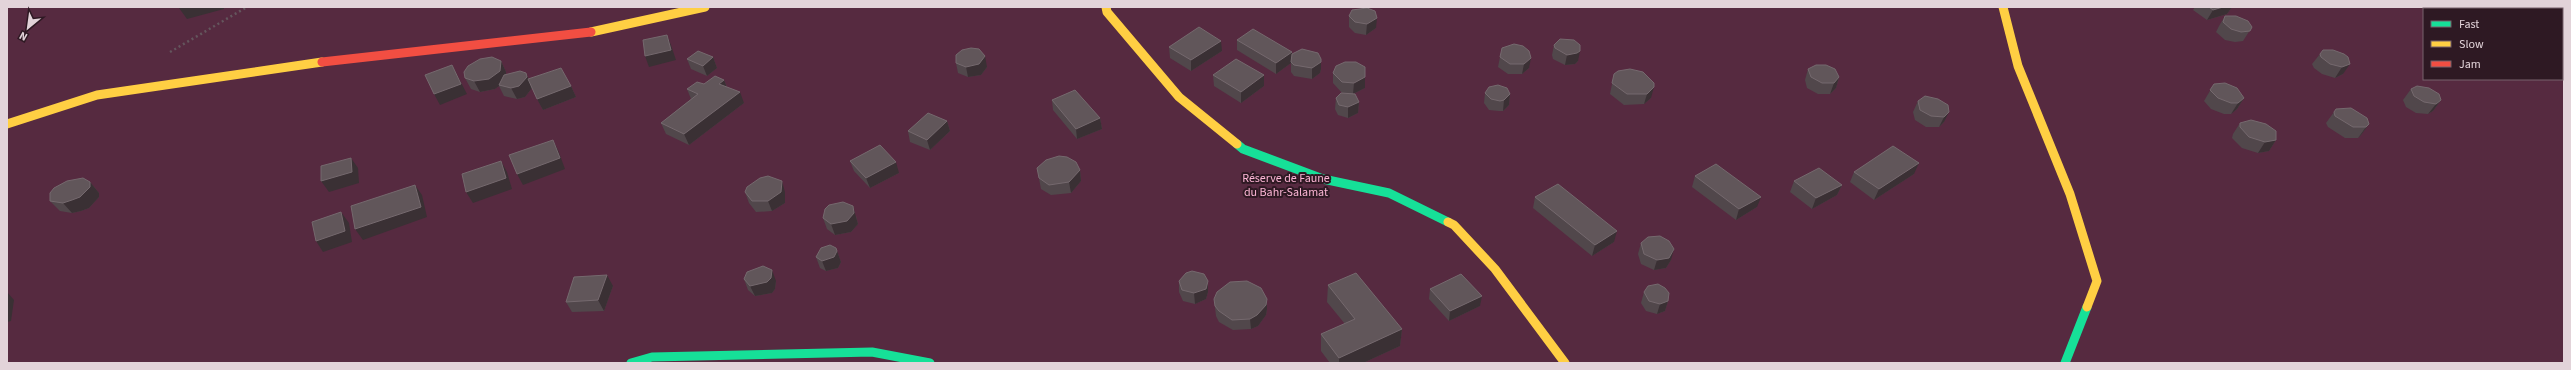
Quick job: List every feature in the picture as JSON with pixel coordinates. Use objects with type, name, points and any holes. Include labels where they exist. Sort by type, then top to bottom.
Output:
[{"type":"street","points":[[7,124],[97,95],[341,59],[595,32],[705,7]]},
{"type":"street","points":[[1106,7],[1107,12],[1179,97],[1243,149],[1323,179],[1389,193],[1454,224],[1495,269],[1554,346],[1565,363]]},
{"type":"street","points":[[2003,7],[2018,66],[2070,194],[2097,281],[2065,363]]},
{"type":"street","points":[[630,363],[652,357],[872,352],[930,363]]},
{"type":"green space","name":"Réserve de Faune du Bahr-Salamat","points":[[7,7],[2564,7],[2564,363],[7,363]]},
{"type":"building","points":[[2209,7],[2223,7],[2213,10]]},
{"type":"building","points":[[1367,8],[1375,11],[1377,18],[1367,24],[1355,22],[1349,16],[1352,10]]},
{"type":"building","points":[[2225,16],[2236,16],[2248,21],[2252,27],[2250,31],[2241,32],[2231,29],[2223,22]]},
{"type":"building","points":[[2564,23],[2564,39],[2563,39]]},
{"type":"building","points":[[1199,27],[1221,41],[1191,60],[1169,47]]},
{"type":"building","points":[[1253,29],[1292,52],[1276,63],[1237,40]]},
{"type":"building","points":[[667,35],[671,50],[645,56],[643,40]]},
{"type":"building","points":[[1560,39],[1574,40],[1580,45],[1580,51],[1567,55],[1555,48],[1554,45]]},
{"type":"building","points":[[1514,44],[1523,46],[1529,51],[1531,58],[1524,64],[1510,64],[1500,57],[1502,48]]},
{"type":"building","points":[[971,48],[979,49],[985,56],[979,64],[966,67],[956,63],[956,55],[962,50]]},
{"type":"building","points":[[1302,49],[1318,53],[1321,62],[1312,68],[1294,65],[1291,62],[1292,54]]},
{"type":"building","points":[[2323,50],[2333,50],[2344,54],[2348,57],[2350,64],[2342,67],[2330,64],[2321,57],[2320,54]]},
{"type":"building","points":[[698,51],[713,57],[703,66],[687,59]]},
{"type":"building","points":[[492,57],[501,61],[500,71],[489,79],[474,81],[465,78],[464,72],[468,66],[480,59]]},
{"type":"building","points":[[1236,59],[1264,75],[1241,92],[1213,75]]},
{"type":"building","points":[[1345,62],[1356,62],[1365,67],[1365,77],[1354,83],[1342,82],[1333,73],[1336,66]]},
{"type":"building","points":[[452,65],[461,84],[434,94],[425,75]]},
{"type":"building","points":[[1816,65],[1826,65],[1835,69],[1839,77],[1834,83],[1822,83],[1811,77],[1808,69]]},
{"type":"building","points":[[561,68],[571,86],[537,99],[528,79]]},
{"type":"building","points":[[1630,69],[1643,72],[1654,83],[1654,87],[1647,94],[1627,94],[1612,83],[1614,74],[1618,71]]},
{"type":"building","points":[[520,71],[526,73],[527,77],[519,86],[511,88],[499,85],[504,75]]},
{"type":"building","points":[[715,76],[724,80],[719,84],[740,92],[684,134],[661,123],[698,94],[687,89],[697,82],[704,84]]},
{"type":"building","points":[[2225,83],[2237,88],[2244,98],[2238,103],[2231,103],[2218,98],[2210,90],[2214,84]]},
{"type":"building","points":[[1498,85],[1507,88],[1510,94],[1504,100],[1500,101],[1491,99],[1485,93],[1489,87]]},
{"type":"building","points":[[2417,86],[2429,88],[2439,94],[2441,100],[2436,104],[2424,102],[2414,96],[2411,89]]},
{"type":"building","points":[[1075,90],[1100,118],[1076,129],[1052,100]]},
{"type":"building","points":[[1341,93],[1355,94],[1359,102],[1348,107],[1339,105],[1336,98]]},
{"type":"building","points":[[1925,96],[1938,99],[1948,105],[1949,112],[1944,117],[1931,116],[1920,110],[1918,101]]},
{"type":"building","points":[[2351,108],[2367,118],[2369,124],[2366,127],[2353,127],[2335,116],[2334,112],[2336,109]]},
{"type":"building","points":[[928,113],[947,121],[927,140],[908,131]]},
{"type":"building","points":[[2251,120],[2266,124],[2276,131],[2276,140],[2265,142],[2249,137],[2240,127],[2240,123]]},
{"type":"building","points":[[553,140],[560,158],[517,174],[509,155]]},
{"type":"building","points":[[880,145],[896,162],[866,178],[850,161]]},
{"type":"building","points":[[1893,146],[1919,163],[1879,189],[1854,172]]},
{"type":"building","points":[[1059,156],[1067,157],[1076,162],[1080,170],[1069,182],[1049,185],[1039,178],[1037,168],[1046,160]]},
{"type":"building","points":[[351,158],[352,172],[321,181],[321,166]]},
{"type":"building","points":[[501,161],[506,178],[466,192],[462,174]]},
{"type":"building","points":[[1716,164],[1761,197],[1739,209],[1695,176]]},
{"type":"building","points":[[1819,168],[1842,185],[1816,198],[1794,181]]},
{"type":"building","points":[[768,176],[782,181],[781,192],[768,201],[752,201],[745,192],[747,187],[760,178]]},
{"type":"building","points":[[83,178],[90,182],[90,187],[80,197],[63,203],[50,201],[50,193],[54,188],[67,181]]},
{"type":"building","points":[[1558,184],[1617,231],[1595,245],[1535,197]]},
{"type":"building","points":[[415,185],[421,207],[355,229],[351,206]]},
{"type":"building","points":[[843,202],[853,206],[854,213],[847,221],[831,224],[823,218],[825,209],[829,205]]},
{"type":"building","points":[[341,212],[345,231],[316,241],[312,222]]},
{"type":"building","points":[[1660,236],[1669,241],[1674,249],[1669,258],[1657,260],[1644,254],[1641,243],[1648,237]]},
{"type":"building","points":[[830,245],[836,248],[837,251],[834,257],[822,261],[816,257],[821,248]]},
{"type":"building","points":[[763,266],[772,270],[771,278],[767,282],[750,286],[744,279],[747,272]]},
{"type":"building","points":[[1192,271],[1204,274],[1208,281],[1206,289],[1194,293],[1182,290],[1179,281],[1186,273]]},
{"type":"building","points":[[1356,273],[1402,329],[1339,358],[1321,334],[1355,319],[1328,285]]},
{"type":"building","points":[[1461,274],[1482,296],[1450,311],[1430,289]]},
{"type":"building","points":[[607,275],[598,300],[566,302],[574,277]]},
{"type":"building","points":[[1247,281],[1261,288],[1267,299],[1266,305],[1257,315],[1250,319],[1232,320],[1219,311],[1215,306],[1214,299],[1217,292],[1230,282]]},
{"type":"building","points":[[1658,284],[1665,288],[1669,293],[1668,301],[1660,304],[1649,301],[1644,292],[1648,286]]},
{"type":"traffic: fast","points":[[1237,144],[1243,149],[1323,179],[1389,193],[1448,222]]},
{"type":"traffic: fast","points":[[2065,363],[2087,307]]},
{"type":"traffic: fast","points":[[631,363],[652,357],[872,352],[930,363]]},
{"type":"traffic: slow","points":[[591,32],[705,7]]},
{"type":"traffic: slow","points":[[1106,7],[1107,12],[1179,97],[1237,144]]},
{"type":"traffic: slow","points":[[2003,7],[2018,66],[2070,194],[2097,281],[2087,307]]},
{"type":"traffic: slow","points":[[7,124],[97,95],[322,62]]},
{"type":"traffic: slow","points":[[1448,222],[1454,225],[1495,269],[1565,363]]},
{"type":"traffic: jam","points":[[322,62],[591,32]]}]
